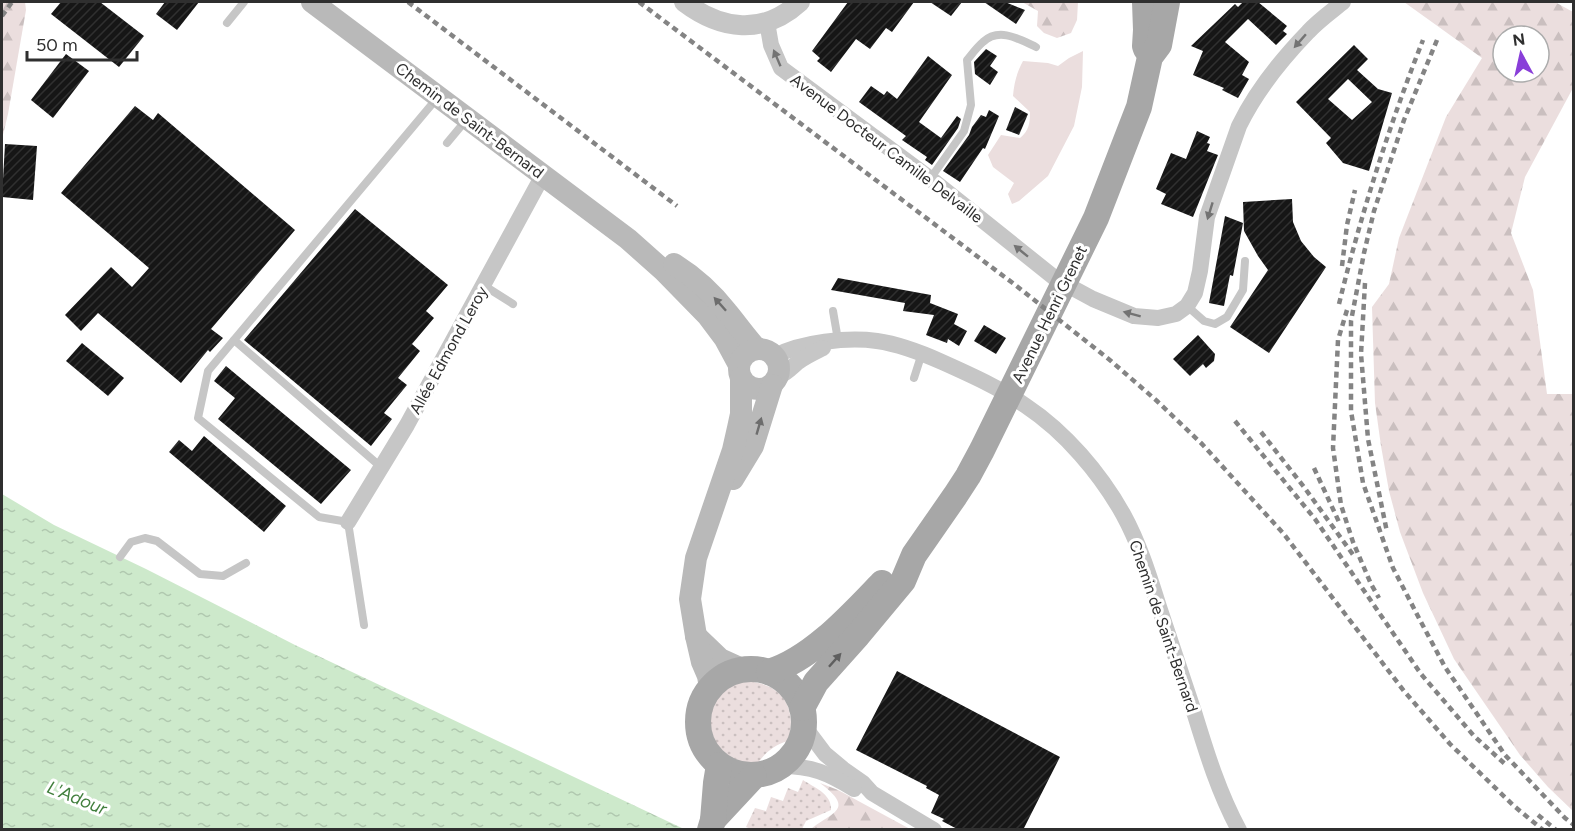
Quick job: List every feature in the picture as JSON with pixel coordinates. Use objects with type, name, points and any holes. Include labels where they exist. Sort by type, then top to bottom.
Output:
[{"type":"main road","name":"Chemin de Saint-Bernard","points":[[312,2],[628,239],[664,271],[707,315],[724,339],[740,372]]},
{"type":"main road","name":"Avenue Henri Grenet","points":[[1145,2],[1145,45],[1150,57]]},
{"type":"main road","name":"Avenue Henri Grenet","points":[[803,717],[816,682],[903,581],[914,555],[955,496],[982,450],[1092,226],[1110,183],[1139,107],[1150,57],[1159,45],[1167,2]]},
{"type":"main road","name":"Chemin de Saint-Bernard","points":[[628,239],[680,268],[711,294],[771,366]]},
{"type":"main road","points":[[710,688],[696,636],[690,599],[696,558],[733,450],[738,428],[741,414],[741,359],[751,350],[771,366]]},
{"type":"main road","points":[[740,372],[744,383],[761,390],[771,366]]},
{"type":"main road","points":[[712,513],[753,446],[771,366]]},
{"type":"main road","name":"Avenue Henri Grenet","points":[[769,672],[800,658],[853,613],[892,572],[914,555]]},
{"type":"main road","points":[[696,636],[720,659],[742,669]]},
{"type":"main road","points":[[742,669],[769,672],[790,686],[798,696],[803,717],[801,741],[793,755],[781,766],[768,773],[754,776],[736,774],[719,765],[707,753],[699,737],[697,720],[701,703],[710,688],[724,676],[742,669]]},
{"type":"main road","points":[[717,812],[719,765]]},
{"type":"main road","points":[[717,812],[754,776]]},
{"type":"street","points":[[684,2],[701,14],[739,26],[766,22],[784,14],[800,2]]},
{"type":"street","points":[[1187,306],[1195,293],[1200,274],[1207,217],[1245,113],[1270,77],[1309,31],[1343,2]]},
{"type":"street","name":"Avenue Docteur Camille Delvaille","points":[[766,22],[771,45],[781,68],[930,178],[1056,279],[1072,289],[1134,316],[1158,318],[1176,314],[1187,306]]},
{"type":"street","name":"Allée Edmond Leroy","points":[[348,522],[407,425],[543,176]]},
{"type":"street","name":"Chemin de Saint-Bernard","points":[[771,366],[784,351],[810,344],[838,340],[877,341],[922,353],[986,381],[1045,420],[1077,452],[1123,513],[1142,555],[1218,786],[1239,830]]},
{"type":"street","points":[[803,717],[825,754],[863,783],[872,793],[934,830]]},
{"type":"street","points":[[781,766],[822,771],[857,791],[872,793]]},
{"type":"lane","points":[[228,23],[244,2]]},
{"type":"lane","points":[[930,178],[964,131],[971,105],[967,60],[983,41],[997,34],[1015,37],[1036,47]]},
{"type":"lane","points":[[364,625],[348,522],[319,517],[198,418],[208,371],[439,97]]},
{"type":"lane","points":[[447,143],[468,119]]},
{"type":"lane","points":[[1187,306],[1204,321],[1215,324],[1227,317],[1243,290],[1245,261]]},
{"type":"lane","points":[[483,285],[513,304]]},
{"type":"lane","points":[[833,311],[838,340]]},
{"type":"lane","points":[[234,340],[381,467]]},
{"type":"lane","points":[[914,378],[922,353]]},
{"type":"lane","points":[[120,557],[131,542],[145,538],[157,541],[200,574],[223,576],[246,563]]},
{"type":"green space","points":[[2,2],[25,2],[26,10],[2,139]]},
{"type":"green space","points":[[1022,2],[1078,2],[1077,20],[1071,33],[1057,38],[1044,33],[1037,26],[1038,11]]},
{"type":"green space","points":[[1404,2],[1555,2],[1573,12],[1573,88],[1525,177],[1511,233],[1533,290],[1547,394],[1573,394],[1573,811],[1520,755],[1454,659],[1423,593],[1400,532],[1389,491],[1375,403],[1372,307],[1389,284],[1399,238],[1446,117],[1482,58]]},
{"type":"green space","points":[[1083,51],[1082,87],[1074,126],[1048,176],[1019,201],[1012,204],[1008,194],[1014,183],[993,167],[988,155],[1001,135],[1020,138],[1028,126],[1030,112],[1013,96],[1021,65],[1023,61],[1058,66]]},
{"type":"green space","points":[[745,681],[768,686],[777,692],[784,699],[791,717],[788,741],[771,750],[757,764],[743,764],[722,754],[710,736],[708,725],[709,714],[720,694],[729,687]]},
{"type":"green space","points":[[803,780],[826,796],[831,804],[831,810],[806,821],[802,829],[753,830],[746,827],[755,808],[766,811],[771,797],[783,801],[788,788],[798,792]]},
{"type":"green space","points":[[820,783],[838,790],[910,829],[811,829],[833,814],[839,805],[831,792]]},
{"type":"water","name":"L'Adour","points":[[2,494],[54,525],[295,645],[684,829],[2,829]]},
{"type":"building","points":[[61,2],[100,2],[144,36],[119,67],[51,14]]},
{"type":"building","points":[[165,2],[199,2],[177,30],[156,14]]},
{"type":"building","points":[[848,2],[914,2],[892,32],[886,28],[870,49],[856,39],[831,72],[817,61],[820,58],[812,51]]},
{"type":"building","points":[[930,2],[962,2],[951,16]]},
{"type":"building","points":[[984,2],[1005,2],[1025,10],[1016,24]]},
{"type":"building","points":[[1243,2],[1258,2],[1287,26],[1283,31],[1287,34],[1276,45],[1248,19],[1225,42],[1249,62],[1242,75],[1249,79],[1238,98],[1222,90],[1224,88],[1193,75],[1203,51],[1191,46],[1235,4],[1238,7]]},
{"type":"building","points":[[1354,45],[1368,59],[1357,70],[1378,89],[1392,93],[1369,171],[1343,163],[1326,143],[1331,138],[1296,102]],"holes":[[[1348,79],[1372,102],[1352,120],[1328,99]]]},
{"type":"building","points":[[986,49],[997,56],[990,66],[998,72],[990,85],[975,74],[974,62]]},
{"type":"building","points":[[66,54],[89,71],[53,118],[31,100]]},
{"type":"building","points":[[928,56],[952,75],[919,122],[941,138],[957,116],[961,119],[958,128],[932,165],[925,160],[927,157],[902,140],[906,136],[859,102],[871,86],[884,95],[887,91],[897,99]]},
{"type":"building","points":[[135,106],[153,120],[158,113],[295,230],[211,329],[223,338],[210,352],[208,350],[181,383],[98,313],[81,331],[65,315],[111,267],[132,287],[149,268],[61,193]]},
{"type":"building","points":[[1015,107],[1028,114],[1019,135],[1006,130]]},
{"type":"building","points":[[989,110],[999,116],[985,149],[983,148],[960,182],[943,171],[981,115],[986,117]]},
{"type":"building","points":[[1197,131],[1210,137],[1207,151],[1218,155],[1193,217],[1161,204],[1166,194],[1156,189],[1171,153],[1186,159]]},
{"type":"building","points":[[5,144],[37,146],[33,200],[2,197]]},
{"type":"building","points":[[1292,199],[1293,222],[1301,241],[1326,267],[1269,353],[1230,327],[1268,270],[1244,231],[1243,202]]},
{"type":"building","points":[[355,209],[448,285],[426,311],[434,318],[412,344],[420,351],[398,378],[407,385],[384,413],[392,419],[371,446],[244,340]]},
{"type":"building","points":[[1225,216],[1243,223],[1233,276],[1230,275],[1224,306],[1209,303]]},
{"type":"building","points":[[838,278],[931,295],[930,303],[958,314],[954,324],[967,331],[959,346],[948,339],[947,343],[926,335],[934,315],[903,311],[905,303],[831,290]]},
{"type":"building","points":[[984,325],[1006,338],[996,354],[974,341]]},
{"type":"building","points":[[1198,335],[1215,354],[1214,361],[1206,368],[1203,364],[1190,376],[1173,359]]},
{"type":"building","points":[[82,343],[124,378],[108,396],[66,361]]},
{"type":"building","points":[[226,366],[351,470],[321,504],[218,419],[235,398],[214,381]]},
{"type":"building","points":[[204,436],[286,506],[264,532],[169,452],[179,440],[192,451]]},
{"type":"building","points":[[897,671],[1060,757],[1023,830],[959,830],[931,813],[939,795],[926,788],[927,786],[856,750]]},
{"type":"railway","points":[[2,16],[12,2]]},
{"type":"railway","points":[[408,2],[677,206]]},
{"type":"railway","points":[[639,2],[1014,284],[1111,361],[1157,401],[1202,444],[1283,533],[1404,691],[1450,744],[1514,806],[1543,830]]},
{"type":"railway","points":[[1339,304],[1376,170],[1423,40]]},
{"type":"railway","points":[[1437,40],[1404,120],[1374,211],[1351,321],[1351,411],[1363,483],[1393,568],[1445,667],[1505,755],[1574,825]]},
{"type":"railway","points":[[1342,266],[1347,225],[1355,190]]},
{"type":"railway","points":[[1365,283],[1361,354],[1368,439],[1387,532]]},
{"type":"railway","points":[[1347,310],[1338,340],[1333,448],[1341,505],[1353,542],[1379,598]]},
{"type":"railway","points":[[1235,421],[1315,519],[1421,674],[1474,736],[1505,764]]},
{"type":"railway","points":[[1261,432],[1354,556]]},
{"type":"railway","points":[[1314,468],[1339,522]]},
{"type":"railway","points":[[1538,815],[1556,830]]}]
